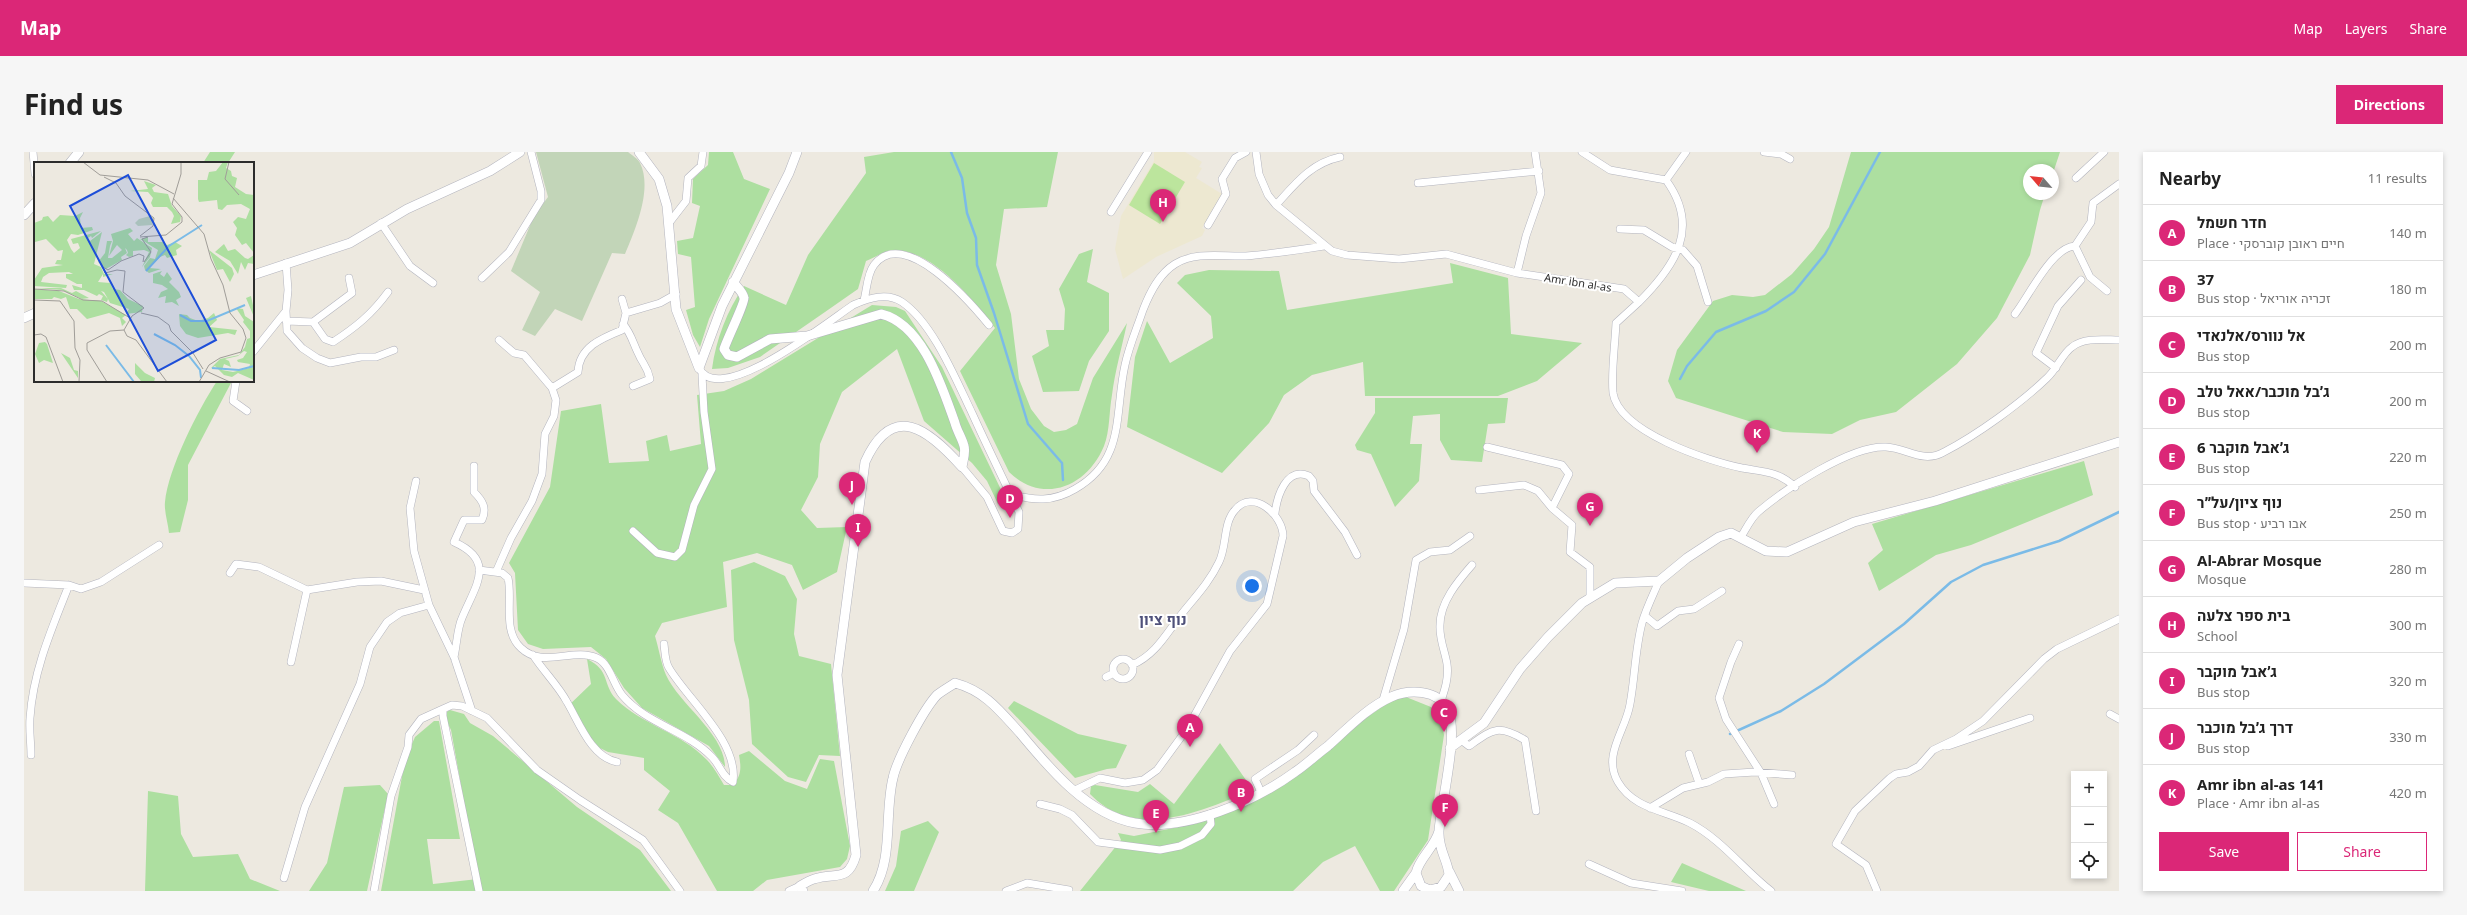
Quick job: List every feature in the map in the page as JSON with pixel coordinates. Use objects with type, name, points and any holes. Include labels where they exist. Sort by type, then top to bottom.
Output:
[{"type":"street","points":[[33,152],[34,163]]},
{"type":"street","points":[[71,162],[79,152]]},
{"type":"street","points":[[254,275],[350,242],[381,223],[432,197],[490,171],[520,152]]},
{"type":"street","points":[[482,278],[509,252],[541,200],[542,191],[531,152]]},
{"type":"street","points":[[633,531],[657,553],[675,557],[682,550],[694,505],[712,469],[704,412],[701,372],[676,308],[668,206],[659,179],[639,152]]},
{"type":"street","points":[[669,223],[686,201],[688,178],[701,166],[703,152]]},
{"type":"street","points":[[701,372],[712,329],[733,282],[789,173],[797,152]]},
{"type":"street","points":[[1111,212],[1148,152]]},
{"type":"street","points":[[1208,225],[1226,194],[1222,179],[1235,158],[1246,152]]},
{"type":"street","name":"Amr ibn al-as","points":[[1256,152],[1263,185],[1276,205],[1324,246],[1347,255],[1363,257],[1399,259],[1446,254],[1517,273],[1624,289],[1638,302]]},
{"type":"street","points":[[1517,273],[1526,236],[1541,193],[1539,171],[1535,152]]},
{"type":"street","points":[[1582,152],[1610,170],[1666,180],[1676,194],[1681,215],[1684,234],[1678,248],[1656,283],[1616,323],[1613,394],[1624,417],[1645,433],[1737,466],[1776,473],[1795,487]]},
{"type":"street","points":[[1666,180],[1686,152]]},
{"type":"street","points":[[1764,152],[1781,154],[1790,159]]},
{"type":"street","points":[[2076,178],[2104,152]]},
{"type":"street","points":[[1276,205],[1306,172],[1329,160],[1340,157]]},
{"type":"street","points":[[1418,183],[1539,171]]},
{"type":"street","points":[[2015,314],[2054,257],[2068,247],[2075,246],[2091,222],[2093,203],[2119,184]]},
{"type":"street","points":[[24,215],[34,204]]},
{"type":"street","points":[[381,223],[410,266],[433,283]]},
{"type":"street","points":[[1620,229],[1644,230],[1690,256],[1697,266],[1708,302]]},
{"type":"street","points":[[1011,494],[1029,499],[1044,500],[1057,498],[1084,484],[1097,473],[1107,460],[1116,432],[1122,383],[1133,338],[1150,295],[1167,270],[1175,264],[1193,257],[1247,256],[1324,246]]},
{"type":"street","points":[[2075,246],[2090,277],[2107,291]]},
{"type":"street","points":[[864,300],[868,276],[874,265],[886,256],[896,254],[906,256],[934,270],[948,280],[964,295],[989,325]]},
{"type":"street","points":[[286,264],[288,290],[286,311],[287,331],[302,348],[317,358],[330,363],[361,357],[376,357],[394,350]]},
{"type":"street","points":[[286,321],[313,322],[352,293],[349,278]]},
{"type":"street","points":[[2056,368],[2036,353],[2058,306],[2081,280]]},
{"type":"street","points":[[733,282],[744,296],[745,302],[729,333],[724,349],[728,355],[737,357],[770,339],[807,336],[881,314],[892,317],[904,326],[916,338],[942,386],[964,447],[962,467]]},
{"type":"street","points":[[313,322],[325,340],[332,342],[357,327],[372,313],[388,292]]},
{"type":"street","points":[[626,312],[660,303],[676,294]]},
{"type":"street","points":[[701,372],[717,380],[740,376],[773,360],[807,336],[864,300],[892,297],[902,302],[914,313],[944,354],[1019,512],[1020,523],[1018,529],[1012,533],[1003,531],[986,497],[962,467],[934,438],[915,428],[904,426],[891,428],[882,434],[872,446],[865,462],[837,675],[856,855],[853,865],[847,872],[838,877],[814,879],[802,888],[789,891]]},
{"type":"street","points":[[552,388],[578,372],[578,364],[585,352],[598,339],[622,330],[626,312],[622,299]]},
{"type":"street","points":[[254,351],[286,311]]},
{"type":"street","points":[[24,318],[34,313]]},
{"type":"street","points":[[623,324],[628,329],[638,355],[648,367],[650,379],[633,386]]},
{"type":"street","points":[[496,572],[511,538],[532,501],[542,474],[545,434],[554,416],[556,400],[552,388],[524,355],[514,353],[499,340]]},
{"type":"street","points":[[1741,537],[1758,513],[1795,487],[1851,453],[1887,446],[1917,456],[1930,457],[1943,453],[2008,409],[2056,368],[2072,347],[2091,340],[2119,340]]},
{"type":"street","points":[[236,382],[233,401],[246,411]]},
{"type":"street","points":[[1771,891],[1705,833],[1690,823],[1641,805],[1624,791],[1617,781],[1613,757],[1615,744],[1630,705],[1634,670],[1645,616],[1659,581],[1687,558],[1719,537],[1731,533],[1766,551],[1787,552],[1854,522],[1942,499],[2119,442]]},
{"type":"street","points":[[1487,447],[1562,465],[1569,474],[1552,508]]},
{"type":"street","points":[[454,657],[461,619],[475,590],[478,564],[470,550],[454,542],[464,520],[482,520],[485,512],[482,500],[474,492],[474,466]]},
{"type":"street","points":[[1275,513],[1280,490],[1286,482],[1298,474],[1309,476],[1313,481],[1314,491],[1345,532],[1357,555]]},
{"type":"street","points":[[416,481],[410,508],[410,522],[414,551],[429,605],[454,657],[472,711]]},
{"type":"street","points":[[1480,490],[1524,485],[1538,491],[1552,508],[1572,525],[1570,552],[1590,567],[1590,597]]},
{"type":"street","points":[[1075,790],[1100,778],[1125,783],[1147,779],[1157,770],[1172,751],[1187,729],[1230,650],[1263,611],[1270,596],[1283,536],[1282,525],[1275,513],[1259,504],[1250,502],[1236,508],[1230,519],[1220,561],[1209,581],[1150,654],[1132,665]]},
{"type":"street","points":[[1384,700],[1404,629],[1416,560],[1430,552],[1450,550],[1470,536]]},
{"type":"street","points":[[24,583],[69,585],[81,589],[101,582],[159,545]]},
{"type":"street","points":[[230,573],[236,564],[249,565],[307,590],[356,582],[381,581],[424,590]]},
{"type":"street","points":[[1441,701],[1446,685],[1447,664],[1442,646],[1439,623],[1446,603],[1456,584],[1472,565]]},
{"type":"street","points":[[478,570],[496,572],[508,578],[509,612],[513,635],[520,648],[532,654],[551,658],[586,655],[598,658],[605,664],[622,695],[636,709],[697,745],[712,757],[727,779],[733,782],[734,773],[728,753],[695,702],[668,667],[664,644]]},
{"type":"street","points":[[1450,748],[1484,723],[1520,670],[1548,637],[1590,597],[1615,583],[1659,581]]},
{"type":"street","points":[[31,755],[30,719],[37,676],[54,622],[69,585]]},
{"type":"street","points":[[291,662],[307,590]]},
{"type":"street","points":[[1645,616],[1657,626],[1678,611],[1694,610],[1722,592]]},
{"type":"street","points":[[284,878],[305,807],[360,684],[370,647],[387,622],[400,613],[429,605]]},
{"type":"street","points":[[1876,891],[1866,866],[1836,844],[1855,811],[1896,774],[1908,772],[1919,766],[1933,750],[1956,739],[1983,721],[2044,659],[2057,649],[2119,619]]},
{"type":"street","points":[[1739,644],[1731,662],[1719,698],[1726,719],[1761,773],[1774,804]]},
{"type":"street","points":[[532,654],[567,702],[572,713],[599,753],[609,760],[617,762]]},
{"type":"street","points":[[1114,674],[1114,667],[1117,661],[1126,660],[1132,665]]},
{"type":"street","points":[[1114,674],[1120,679],[1126,679],[1132,672],[1132,665]]},
{"type":"street","points":[[1106,677],[1114,674]]},
{"type":"street","points":[[873,891],[883,864],[892,778],[898,762],[922,716],[937,695],[955,683],[970,687],[990,700],[1030,745],[1075,790],[1108,814],[1134,823],[1154,825],[1174,824],[1210,814],[1261,792],[1296,772],[1384,700],[1399,694],[1417,691],[1426,692],[1441,701],[1448,710],[1451,723],[1450,748],[1439,831],[1440,846],[1444,862],[1459,891]]},
{"type":"street","points":[[374,891],[391,796],[408,746],[408,735],[421,718],[452,705],[462,706],[487,718],[537,770],[557,785],[643,840],[680,891]]},
{"type":"street","points":[[443,709],[479,891]]},
{"type":"street","points":[[2110,714],[2119,719]]},
{"type":"street","points":[[1933,750],[1967,741],[2030,718]]},
{"type":"street","points":[[1461,740],[1469,746],[1490,730],[1510,731],[1525,740],[1536,811]]},
{"type":"street","points":[[1261,792],[1255,779],[1298,750],[1314,735]]},
{"type":"street","points":[[1689,754],[1699,783]]},
{"type":"street","points":[[1650,808],[1683,788],[1724,774],[1761,773],[1792,775]]},
{"type":"street","points":[[1040,804],[1060,809],[1072,815],[1098,842],[1160,850],[1180,846],[1202,835],[1211,824],[1210,814]]},
{"type":"street","points":[[1404,891],[1416,873],[1420,863],[1424,859],[1439,831]]},
{"type":"street","points":[[1424,859],[1432,857],[1444,862]]},
{"type":"street","points":[[1589,864],[1632,883],[1682,891]]},
{"type":"street","points":[[1442,887],[1448,880],[1449,871]]},
{"type":"street","points":[[1416,873],[1422,886],[1429,890],[1442,887],[1449,888],[1454,891]]},
{"type":"street","points":[[1006,891],[1027,883],[1069,890]]},
{"type":"shaded area","points":[[1154,152],[1185,152],[1202,162],[1199,167],[1202,168],[1196,178],[1222,194],[1202,228],[1205,230],[1202,236],[1156,257],[1123,279],[1115,249],[1121,216],[1154,161]]},
{"type":"green space","points":[[210,152],[235,152],[229,162],[204,162]]},
{"type":"green space","points":[[536,152],[628,152],[640,163],[645,185],[644,197],[638,222],[625,254],[612,253],[582,321],[555,309],[535,336],[522,330],[540,292],[511,271],[534,216],[548,197]]},
{"type":"green space","points":[[709,152],[733,152],[744,179],[770,189],[709,319],[700,347],[693,335],[686,310],[695,307],[691,257],[678,254],[677,241],[693,238],[700,206],[692,203],[693,179],[708,165]]},
{"type":"green space","points":[[894,152],[1058,152],[1047,207],[1004,209],[996,265],[1011,314],[1019,379],[1031,409],[1044,426],[1054,432],[1066,430],[1077,424],[1093,378],[1127,323],[1115,377],[1106,440],[1096,460],[1087,472],[1075,481],[1063,487],[1050,489],[1036,488],[1022,482],[1009,472],[960,371],[995,328],[975,303],[950,278],[937,267],[922,258],[907,252],[892,250],[866,261],[858,289],[760,357],[728,368],[712,369],[719,336],[727,315],[744,286],[786,305],[808,255],[866,173],[864,157]]},
{"type":"green space","points":[[1851,152],[2060,152],[2056,164],[2023,164],[2023,200],[2043,200],[2030,255],[1997,318],[1957,364],[1896,412],[1860,420],[1832,434],[1783,432],[1676,398],[1668,381],[1677,350],[1713,301],[1732,295],[1753,297],[1765,295],[1792,274],[1814,249],[1829,227]]},
{"type":"green space","points":[[1154,163],[1185,182],[1160,224],[1129,205]]},
{"type":"green space","points":[[1093,249],[1087,282],[1109,293],[1109,331],[1089,361],[1079,391],[1043,392],[1032,356],[1049,346],[1046,330],[1064,330],[1065,309],[1059,289],[1079,254]]},
{"type":"green space","points":[[1450,263],[1508,278],[1511,334],[1582,343],[1537,381],[1498,396],[1365,396],[1363,362],[1312,375],[1284,395],[1269,423],[1222,473],[1127,427],[1135,357],[1147,321],[1170,363],[1213,338],[1211,316],[1177,283],[1185,275],[1209,270],[1279,271],[1287,310],[1453,283]]},
{"type":"green space","points":[[872,305],[896,307],[905,311],[942,367],[1005,498],[998,504],[987,481],[972,463],[924,421],[897,349],[842,392],[820,444],[818,477],[801,510],[817,528],[847,527],[837,572],[803,590],[792,565],[757,553],[723,562],[727,607],[662,623],[655,636],[666,675],[672,686],[710,731],[718,743],[723,755],[725,767],[709,746],[642,708],[624,688],[606,659],[591,647],[543,649],[528,644],[518,630],[515,573],[509,563],[550,487],[561,411],[601,404],[609,463],[649,461],[646,441],[667,435],[670,451],[701,444],[697,395],[724,391],[751,379]]},
{"type":"green space","points":[[216,382],[231,382],[188,465],[188,500],[180,532],[169,533],[165,506],[167,489],[185,440]]},
{"type":"green space","points":[[1375,398],[1508,398],[1505,423],[1488,424],[1482,462],[1451,460],[1440,440],[1440,414],[1413,416],[1410,444],[1422,444],[1419,481],[1395,507],[1371,454],[1357,450],[1355,445],[1375,413]]},
{"type":"green space","points":[[2084,461],[2093,495],[1971,545],[1936,555],[1879,591],[1868,563],[1883,550],[1872,524]]},
{"type":"green space","points":[[754,562],[785,576],[797,599],[794,634],[799,656],[831,664],[840,756],[819,755],[806,782],[788,777],[752,744],[749,700],[734,640],[731,570]]},
{"type":"green space","points":[[587,659],[600,668],[616,699],[638,716],[686,743],[697,751],[712,766],[724,785],[733,785],[736,781],[740,771],[739,755],[749,751],[785,781],[807,789],[820,759],[834,761],[850,846],[847,859],[840,867],[767,880],[753,891],[717,891],[678,823],[658,810],[670,791],[644,770],[644,758],[608,752],[590,743],[566,708],[591,684]]},
{"type":"green space","points":[[1406,697],[1431,707],[1441,717],[1444,735],[1428,840],[1394,891],[1380,891],[1355,846],[1323,862],[1293,891],[1080,891],[1121,840],[1118,833],[1134,836],[1198,823],[1245,803],[1386,704],[1397,698]]},
{"type":"green space","points":[[1014,701],[1078,734],[1127,745],[1116,768],[1075,778],[1008,708]]},
{"type":"green space","points":[[450,710],[464,714],[470,723],[493,736],[577,807],[640,850],[671,891],[381,891],[405,760],[415,737],[434,721],[439,721],[460,839],[427,839],[433,884],[478,879],[451,730],[443,714]]},
{"type":"green space","points":[[1220,743],[1253,790],[1191,813],[1169,818],[1148,819],[1128,817],[1108,808],[1090,794],[1091,786],[1095,785],[1138,792],[1150,784],[1174,804]]},
{"type":"green space","points":[[380,785],[388,794],[367,891],[309,891],[327,863],[344,787]]},
{"type":"green space","points":[[148,791],[178,796],[181,834],[193,857],[238,854],[250,879],[280,891],[145,891]]},
{"type":"green space","points":[[928,821],[939,832],[914,891],[885,891],[896,866],[901,831]]},
{"type":"green space","points":[[1682,863],[1746,891],[1709,891],[1671,882]]},
{"type":"waterway","points":[[951,152],[962,178],[967,213],[976,238],[977,265],[994,313],[1028,424],[1062,463],[1063,480]]},
{"type":"waterway","points":[[1680,379],[1687,366],[1716,332],[1766,311],[1794,292],[1825,254],[1880,152]]},
{"type":"waterway","points":[[1730,734],[1781,711],[1824,684],[1904,624],[1951,582],[1983,565],[2059,541],[2119,512]]},
{"type":"place","name":"בית ספר צלעה","points":[[1163,222]]},
{"type":"place","name":"Amr ibn al-as 141","points":[[1757,453]]},
{"type":"place","name":"דרך ג׳בל מוכבר","points":[[852,505]]},
{"type":"place","name":"ג׳בל מוכבר/אאל טלב","points":[[1010,518]]},
{"type":"place","name":"Al-Abrar Mosque","points":[[1590,526]]},
{"type":"place","name":"ג׳אבל מוקבר","points":[[858,547]]},
{"type":"place","name":"אל נוורס/אלנאדי","points":[[1444,732]]},
{"type":"place","name":"חדר חשמל","points":[[1190,747]]},
{"type":"place","name":"37","points":[[1241,812]]},
{"type":"place","name":"נוף ציון/על״ר","points":[[1445,827]]},
{"type":"place","name":"ג׳אבל מוקבר 6","points":[[1156,833]]},
{"type":"district","name":"נוף ציון","points":[[1163,619]]}]
